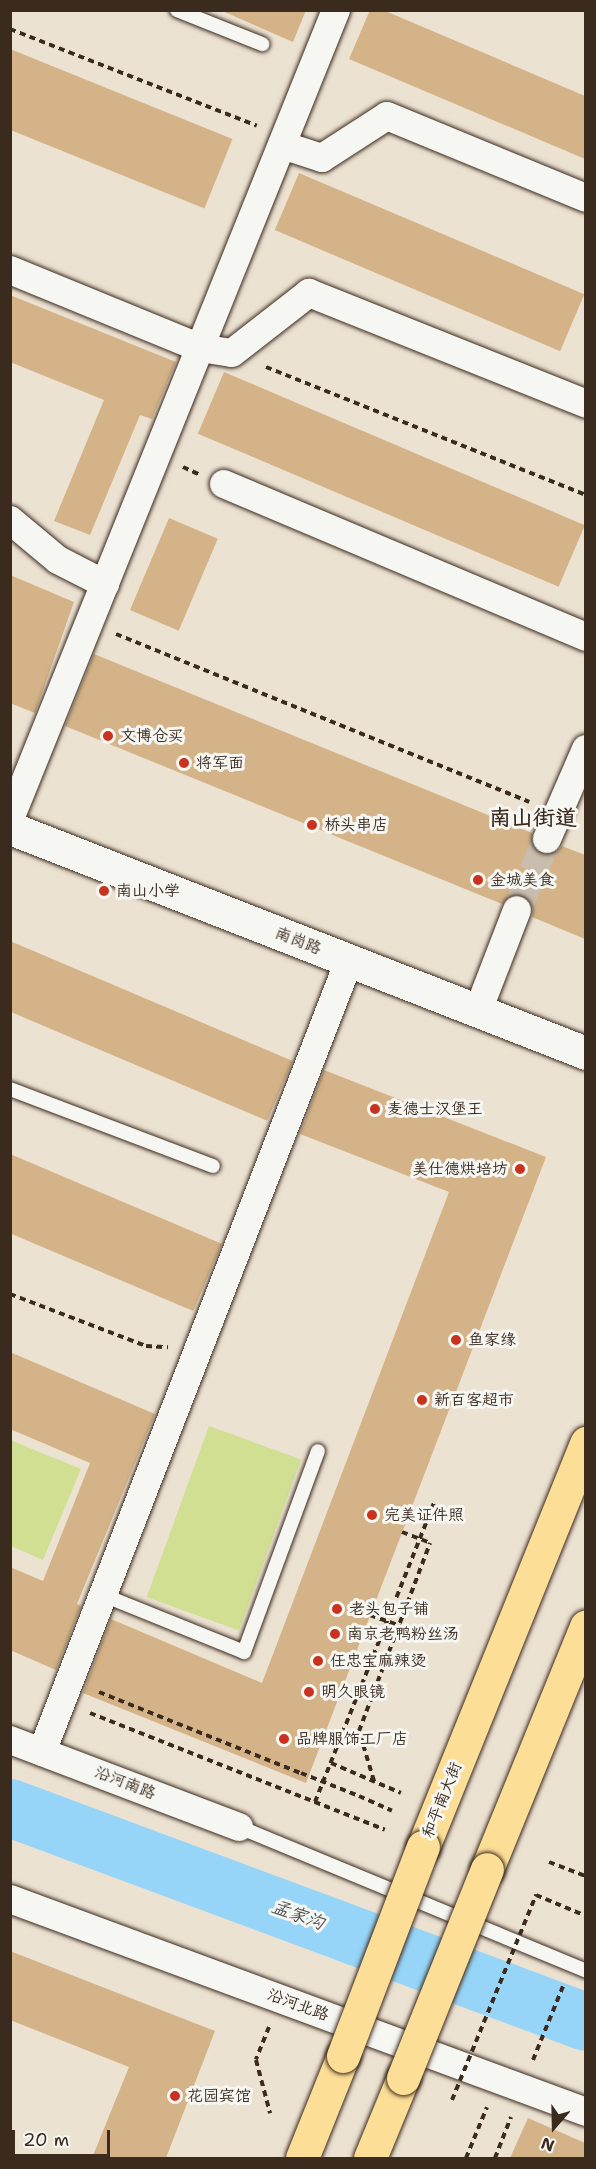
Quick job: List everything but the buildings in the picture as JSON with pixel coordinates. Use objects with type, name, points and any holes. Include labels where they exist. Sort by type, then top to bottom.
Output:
[{"type":"main road","name":"和平南大街","points":[[302,2158],[423,1847],[585,1443]]},
{"type":"main road","points":[[370,2158],[585,1626]]},
{"type":"street","points":[[10,819],[336,10]]},
{"type":"street","points":[[284,141],[322,158],[387,116],[585,198]]},
{"type":"street","points":[[10,270],[200,348],[232,353],[309,293],[585,404]]},
{"type":"street","points":[[224,484],[585,637]]},
{"type":"street","points":[[10,520],[58,560],[105,584]]},
{"type":"street","points":[[552,826],[585,748]]},
{"type":"street","name":"南岗路","points":[[10,828],[585,1053]]},
{"type":"street","points":[[478,1011],[517,910]]},
{"type":"street","points":[[42,1752],[349,961]]},
{"type":"street","name":"沿河南路","points":[[10,1740],[239,1827]]},
{"type":"street","name":"沿河北路","points":[[10,1899],[585,2112]]},
{"type":"lane","points":[[177,10],[262,44]]},
{"type":"lane","points":[[10,1089],[213,1166]]},
{"type":"lane","points":[[103,1595],[244,1652],[318,1450]]},
{"type":"lane","points":[[239,1827],[581,1967]]},
{"type":"path","points":[[10,29],[284,141]]},
{"type":"path","points":[[232,353],[585,495]]},
{"type":"path","points":[[156,457],[224,484]]},
{"type":"path","points":[[148,648],[552,826]]},
{"type":"path","points":[[10,1294],[146,1346],[201,1344]]},
{"type":"path","points":[[315,1802],[434,1503]]},
{"type":"path","points":[[374,1781],[359,1731],[430,1543],[402,1532]]},
{"type":"path","points":[[370,1615],[400,1626]]},
{"type":"path","points":[[343,1686],[372,1698]]},
{"type":"path","points":[[96,1691],[392,1811]]},
{"type":"path","points":[[62,1701],[385,1830]]},
{"type":"path","points":[[331,1763],[401,1792]]},
{"type":"path","points":[[549,1862],[585,1876]]},
{"type":"path","points":[[452,2100],[536,1895],[585,1916]]},
{"type":"path","points":[[466,2158],[581,1967]]},
{"type":"path","points":[[256,2060],[270,2113]]},
{"type":"path","points":[[495,2158],[510,2083]]},
{"type":"green space","points":[[209,1426],[301,1460],[239,1631],[147,1597]]},
{"type":"green space","points":[[10,1440],[81,1469],[43,1560],[11,1546]]},
{"type":"waterway","name":"孟家沟","points":[[10,1808],[586,2022]]},
{"type":"tunnel","points":[[517,910],[547,839]]},
{"type":"place","name":"文博仓买","points":[[108,736]]},
{"type":"place","name":"将军面","points":[[184,763]]},
{"type":"place","name":"桥头串店","points":[[312,825]]},
{"type":"place","name":"金城美食","points":[[478,880]]},
{"type":"place","name":"南山小学","points":[[104,891]]},
{"type":"place","name":"麦德士汉堡王","points":[[375,1109]]},
{"type":"place","name":"美仕德烘培坊","points":[[520,1169]]},
{"type":"place","name":"鱼家缘","points":[[456,1340]]},
{"type":"place","name":"新百客超市","points":[[422,1400]]},
{"type":"place","name":"完美证件照","points":[[372,1515]]},
{"type":"place","name":"老头包子铺","points":[[337,1609]]},
{"type":"place","name":"南京老鸭粉丝汤","points":[[335,1634]]},
{"type":"place","name":"任忠宝麻辣烫","points":[[318,1661]]},
{"type":"place","name":"明久眼镜","points":[[309,1692]]},
{"type":"place","name":"品牌服饰工厂店","points":[[284,1739]]},
{"type":"place","name":"花园宾馆","points":[[175,2096]]},
{"type":"district","name":"南山街道","points":[[533,818]]}]
